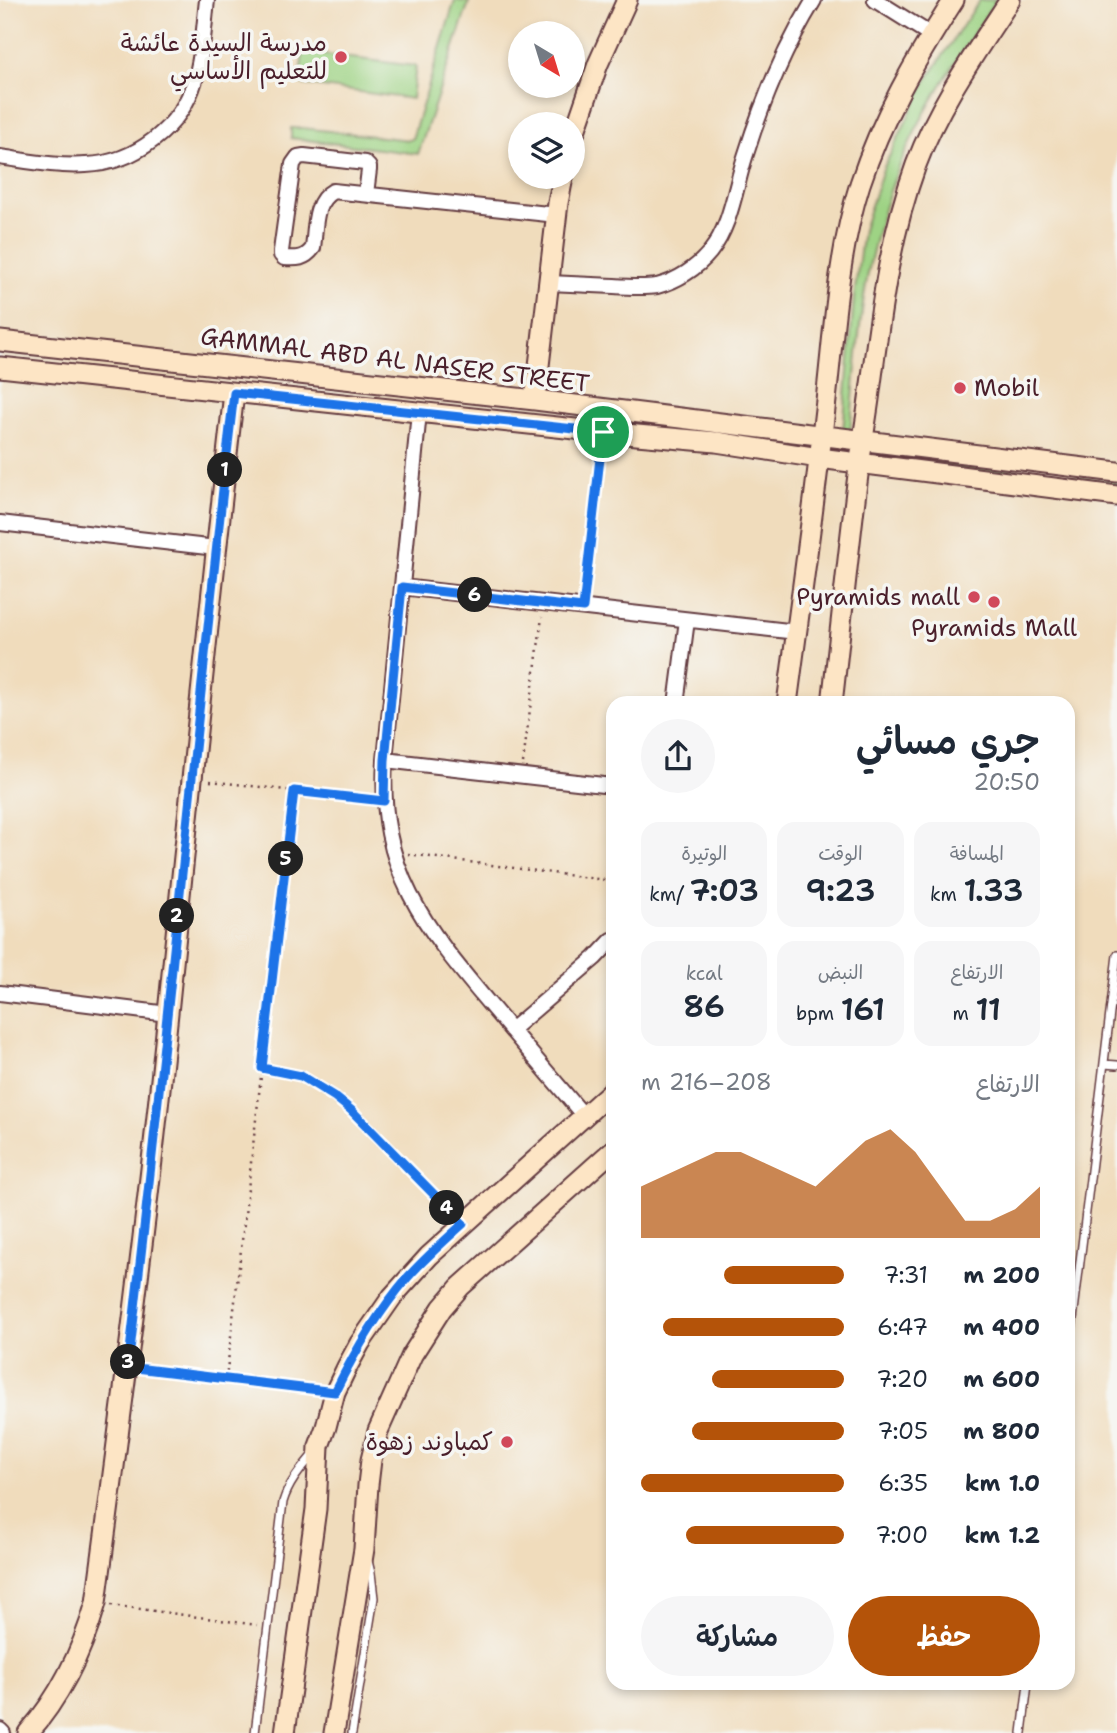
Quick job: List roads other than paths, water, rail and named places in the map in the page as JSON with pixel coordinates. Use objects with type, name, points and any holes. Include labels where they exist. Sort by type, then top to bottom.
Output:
[{"type":"street","points":[[0,157],[72,166],[90,165],[124,157],[155,139],[179,113],[195,82],[207,0]]},
{"type":"street","points":[[581,112],[597,64],[627,0]]},
{"type":"street","points":[[550,283],[656,286],[676,279],[694,268],[710,253],[721,236],[745,157],[773,81],[814,0]]},
{"type":"street","points":[[875,0],[931,35]]},
{"type":"street","points":[[788,696],[843,252],[856,197],[870,155],[897,93],[954,0]]},
{"type":"street","points":[[833,696],[860,463],[886,274],[894,236],[922,151],[950,93],[1010,0]]},
{"type":"street","points":[[366,194],[369,167],[365,163],[298,157],[293,164],[281,255],[284,258],[296,259],[310,253],[318,209],[324,197],[333,191],[557,215]]},
{"type":"street","points":[[535,400],[561,189]]},
{"type":"street","name":"GAMMAL ABD AL NASER STREET","points":[[0,341],[535,400],[1117,472]]},
{"type":"street","name":"GAMMAL ABD AL NASER STREET","points":[[0,367],[716,442],[818,458],[1117,496]]},
{"type":"street","points":[[29,1733],[55,1697],[75,1661],[96,1603],[128,1367],[234,393]]},
{"type":"street","points":[[419,412],[385,760],[384,801],[387,827],[401,876],[432,932],[584,1116]]},
{"type":"street","points":[[0,523],[216,548]]},
{"type":"street","points":[[402,587],[797,632]]},
{"type":"street","points":[[677,696],[687,620]]},
{"type":"street","points":[[385,760],[606,785]]},
{"type":"street","points":[[511,1030],[606,946]]},
{"type":"street","points":[[0,993],[168,1014]]},
{"type":"street","points":[[285,1733],[316,1509],[319,1446],[335,1392],[360,1343],[392,1297],[429,1256],[606,1096]]},
{"type":"street","points":[[334,1733],[364,1549],[371,1460],[379,1431],[400,1380],[426,1331],[460,1287],[606,1156]]},
{"type":"lane","points":[[1075,1303],[1117,955]]},
{"type":"lane","points":[[1104,1064],[1117,1065]]},
{"type":"lane","points":[[301,1076],[351,1110],[463,1224]]},
{"type":"lane","points":[[256,1733],[284,1502],[293,1478],[319,1446]]},
{"type":"lane","points":[[352,1733],[374,1598],[364,1549]]},
{"type":"lane","points":[[1022,1733],[1027,1690]]},
{"type":"place","name":"مدرسة السيدة عائشة للتعليم الأساسي","points":[[341,57]]},
{"type":"place","name":"Mobil","points":[[960,388]]},
{"type":"place","name":"Pyramids mall","points":[[974,597]]},
{"type":"place","name":"Pyramids Mall","points":[[994,602]]},
{"type":"place","name":"كمباوند زهوة","points":[[507,1442]]}]
